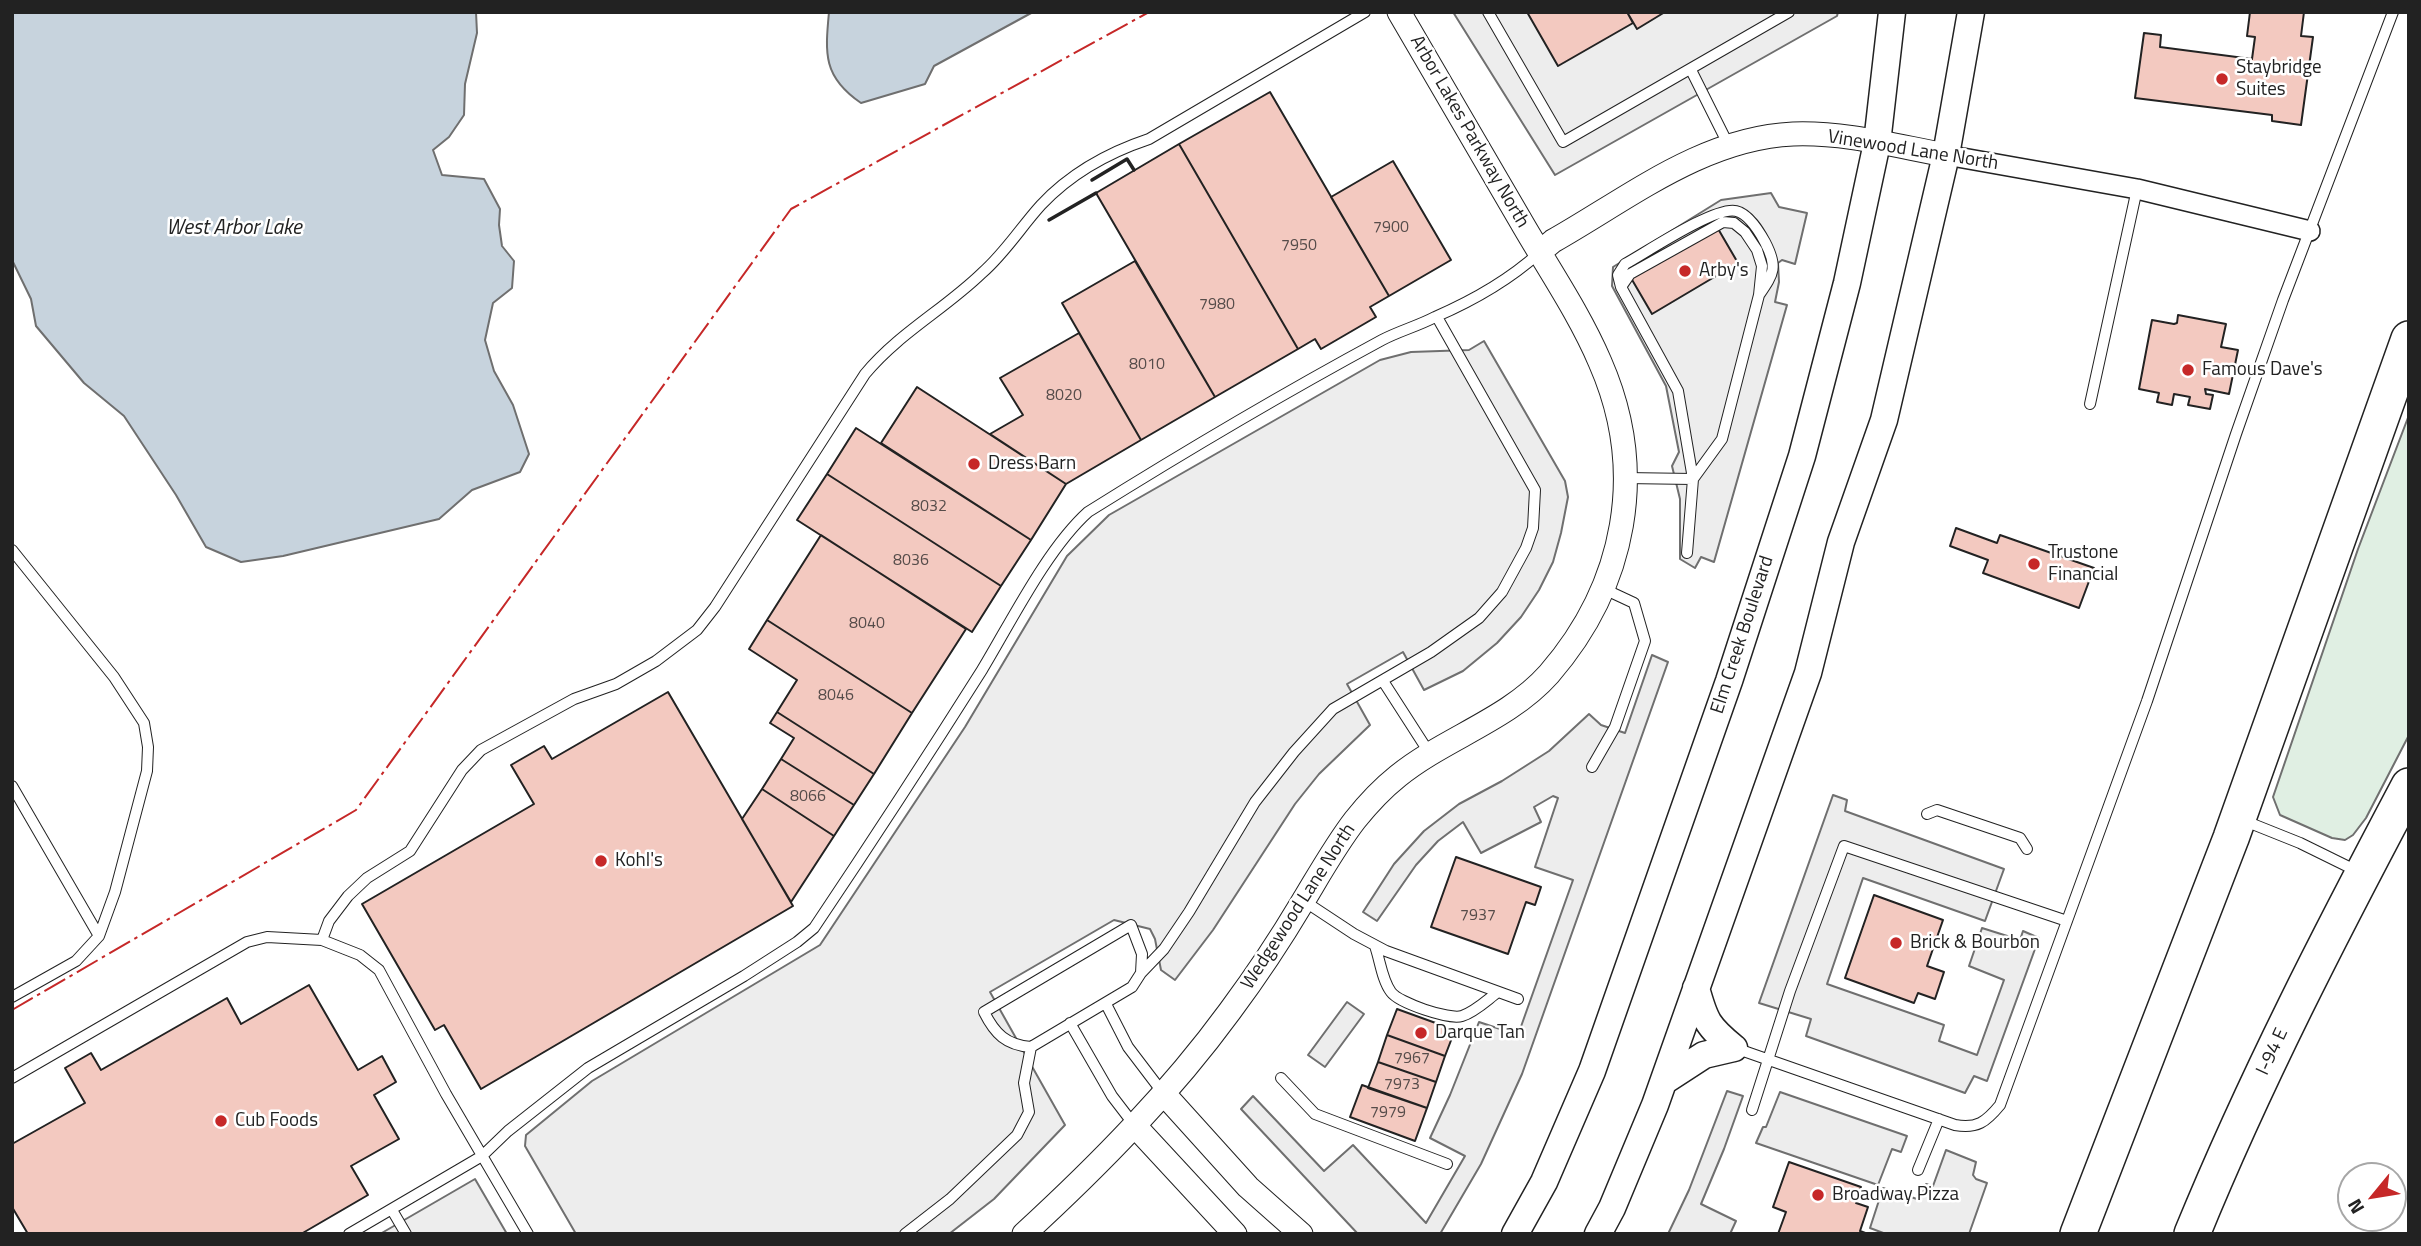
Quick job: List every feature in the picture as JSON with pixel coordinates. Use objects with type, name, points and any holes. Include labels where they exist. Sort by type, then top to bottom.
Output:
[{"type":"highway","points":[[2078,1234],[2238,818],[2409,339]]},
{"type":"highway","name":"I-94 E","points":[[2192,1234],[2279,1039],[2409,786]]},
{"type":"main road","name":"Elm Creek Boulevard","points":[[1515,1234],[1544,1182],[1592,1071],[1729,681],[1802,456],[1847,283],[1877,143],[1892,12]]},
{"type":"main road","points":[[1598,1234],[1640,1143],[1664,1081],[1808,673],[1841,542],[1884,420],[1946,155],[1971,12]]},
{"type":"main road","points":[[1696,988],[1709,1025],[1734,1048]]},
{"type":"main road","points":[[1664,1081],[1704,1055],[1734,1048]]},
{"type":"street","name":"Arbor Lakes Parkway North","points":[[1399,12],[1540,252]]},
{"type":"street","name":"Vinewood Lane North","points":[[1540,252],[1553,241],[1668,172],[1707,153],[1749,140],[1794,134],[1843,137],[2137,189],[2310,231]]},
{"type":"street","name":"Wedgewood Lane North","points":[[1024,1234],[1135,1126],[1164,1094],[1230,1011],[1357,818],[1398,776],[1507,709],[1546,677],[1576,639],[1604,589],[1619,542],[1623,516],[1621,427],[1599,358],[1540,252]]},
{"type":"street","points":[[1164,1094],[1248,1187],[1301,1234]]},
{"type":"street","points":[[1135,1126],[1235,1234]]},
{"type":"lane","points":[[322,940],[329,921],[348,897],[367,878],[410,851],[462,770],[481,750],[574,699],[616,684],[656,661],[697,630],[715,607],[883,352],[982,274],[1040,206],[1064,183],[1124,147],[1149,139],[1365,12]]},
{"type":"lane","points":[[1488,12],[1563,142],[1789,12]]},
{"type":"lane","points":[[1734,1048],[1968,1127],[1981,1125],[2000,1105],[2147,701],[2236,433],[2393,12]]},
{"type":"lane","points":[[1691,70],[1729,146]]},
{"type":"lane","points":[[2090,404],[2137,189]]},
{"type":"lane","points":[[1687,553],[1693,479],[1678,391],[1621,287],[1618,275],[1625,264],[1714,214],[1736,211],[1749,218],[1773,259],[1773,276],[1759,295],[1721,439],[1693,479]]},
{"type":"lane","points":[[349,1234],[482,1156],[508,1131],[588,1068],[744,976],[814,928],[1049,561],[1088,512],[1199,444],[1385,338],[1437,317],[1509,278],[1540,252]]},
{"type":"lane","points":[[1141,972],[1142,954],[1131,925],[984,1012],[993,1029],[1004,1040],[1031,1047],[1132,987],[1141,972],[1164,949],[1255,802],[1294,752],[1333,709],[1457,636],[1479,618],[1502,592],[1516,569],[1533,528],[1535,490],[1437,317]]},
{"type":"lane","points":[[1624,478],[1693,479]]},
{"type":"lane","points":[[12,550],[114,677],[144,723],[148,747],[147,771],[115,892],[99,936],[76,961],[12,997]]},
{"type":"lane","points":[[1592,767],[1615,727],[1645,641],[1634,603],[1604,589]]},
{"type":"lane","points":[[1383,681],[1430,755]]},
{"type":"lane","points":[[12,786],[99,936]]},
{"type":"lane","points":[[1927,814],[1937,810],[2020,838],[2026,849]]},
{"type":"lane","points":[[2238,818],[2363,873]]},
{"type":"lane","points":[[1752,1110],[1790,991],[1844,846],[2067,921]]},
{"type":"lane","points":[[1303,901],[1375,946],[1518,999]]},
{"type":"lane","points":[[12,1078],[247,942],[267,937],[322,940],[360,955],[379,970],[528,1234]]},
{"type":"lane","points":[[1375,946],[1388,987],[1392,994],[1401,1000],[1454,1017],[1472,1011],[1498,992]]},
{"type":"lane","points":[[1106,1004],[1128,1047],[1164,1094]]},
{"type":"lane","points":[[1070,1023],[1112,1096],[1135,1126]]},
{"type":"lane","points":[[905,1234],[950,1199],[1017,1135],[1029,1112],[1024,1083],[1031,1047]]},
{"type":"lane","points":[[1281,1078],[1315,1114],[1447,1164]]},
{"type":"lane","points":[[1918,1170],[1939,1119]]},
{"type":"lane","points":[[391,1210],[406,1234]]},
{"type":"green space","points":[[2409,415],[2409,735],[2366,818],[2353,835],[2345,840],[2332,838],[2280,815],[2273,797],[2358,549]]},
{"type":"shaded area","points":[[1453,12],[1838,12],[1837,16],[1555,175]]},
{"type":"shaded area","points":[[1771,193],[1779,207],[1807,213],[1795,264],[1782,260],[1778,263],[1779,282],[1775,302],[1787,305],[1714,562],[1701,557],[1695,568],[1680,559],[1680,499],[1672,466],[1679,452],[1666,386],[1612,286],[1613,267],[1721,200]]},
{"type":"shaded area","points":[[1484,341],[1565,481],[1568,497],[1561,533],[1553,562],[1539,590],[1521,617],[1497,643],[1463,671],[1424,690],[1403,652],[1347,684],[1370,725],[1319,774],[1295,804],[1213,930],[1175,980],[1161,970],[1155,939],[1150,929],[1114,920],[990,992],[1065,1125],[994,1199],[949,1234],[576,1234],[525,1146],[526,1135],[592,1081],[820,945],[965,727],[1067,556],[1109,515],[1380,360],[1411,352],[1469,350]]},
{"type":"shaded area","points":[[1652,655],[1668,662],[1522,1074],[1481,1164],[1440,1234],[1358,1234],[1241,1109],[1253,1096],[1324,1171],[1353,1145],[1426,1223],[1465,1156],[1430,1138],[1479,1022],[1518,1035],[1573,880],[1535,867],[1558,798],[1553,796],[1534,807],[1541,822],[1481,853],[1463,822],[1438,841],[1416,865],[1377,921],[1363,912],[1394,864],[1424,831],[1459,804],[1549,751],[1589,714],[1601,725],[1625,733]]},
{"type":"shaded area","points":[[1833,795],[1847,800],[1845,811],[2004,869],[1985,921],[1863,878],[1827,984],[1944,1025],[1939,1041],[1977,1055],[2004,980],[1969,966],[1982,928],[2020,940],[2023,931],[2039,938],[1987,1081],[1974,1076],[1965,1093],[1806,1036],[1811,1019],[1759,1003]]},
{"type":"shaded area","points":[[1347,1002],[1364,1014],[1325,1067],[1308,1055]]},
{"type":"shaded area","points":[[1727,1091],[1743,1096],[1701,1204],[1736,1221],[1730,1234],[1668,1234],[1689,1190]]},
{"type":"shaded area","points":[[1780,1092],[1907,1136],[1901,1152],[1892,1149],[1878,1185],[1756,1143],[1763,1127],[1766,1127]]},
{"type":"shaded area","points":[[1946,1150],[1976,1162],[1973,1175],[1987,1183],[1969,1234],[1886,1234],[1870,1228],[1883,1188],[1920,1200],[1926,1184],[1933,1186]]},
{"type":"shaded area","points":[[475,1179],[507,1234],[380,1234]]},
{"type":"water","name":"West Arbor Lake","points":[[12,12],[476,12],[477,33],[465,84],[464,115],[449,137],[433,150],[442,175],[484,179],[500,209],[502,246],[514,261],[512,288],[493,303],[485,340],[494,371],[513,405],[529,454],[520,472],[472,490],[439,519],[283,556],[241,562],[206,547],[176,495],[124,416],[84,383],[36,326],[31,299],[12,260]]},
{"type":"water","points":[[829,12],[1033,12],[934,66],[925,84],[861,103],[839,84],[829,64]]},
{"type":"building","points":[[1527,12],[1627,12],[1633,23],[1558,66]]},
{"type":"building","points":[[1627,12],[1665,12],[1637,29]]},
{"type":"building","name":"Staybridge Suites","points":[[2250,12],[2304,12],[2301,36],[2313,37],[2301,125],[2272,121],[2272,115],[2135,98],[2144,33],[2161,35],[2160,47],[2252,59],[2255,37],[2247,36]]},
{"type":"building","points":[[1270,92],[1389,296],[1370,307],[1376,317],[1321,349],[1315,339],[1298,349],[1179,144]]},
{"type":"building","points":[[1179,144],[1298,349],[1215,397],[1096,193]]},
{"type":"building","points":[[1393,161],[1451,260],[1389,296],[1331,197]]},
{"type":"building","name":"Arby's","points":[[1717,227],[1738,263],[1652,314],[1631,278]]},
{"type":"building","points":[[1135,261],[1215,397],[1141,440],[1062,303]]},
{"type":"building","name":"Famous Dave's","points":[[2178,315],[2226,324],[2221,347],[2238,350],[2229,394],[2205,389],[2206,394],[2213,395],[2210,409],[2188,405],[2190,397],[2174,394],[2172,405],[2157,402],[2159,393],[2139,389],[2152,320],[2174,324],[2177,323]]},
{"type":"building","points":[[1079,333],[1141,440],[1066,484],[990,434],[1023,415],[1000,378]]},
{"type":"building","name":"Dress Barn","points":[[917,387],[1066,484],[1031,540],[881,443]]},
{"type":"building","points":[[856,428],[1031,540],[1001,586],[827,474]]},
{"type":"building","points":[[827,474],[1001,586],[972,632],[797,520]]},
{"type":"building","name":"Trustone Financial","points":[[1956,528],[1997,543],[2000,535],[2094,568],[2079,608],[1983,573],[1988,560],[1950,546]]},
{"type":"building","points":[[821,535],[966,629],[912,713],[767,620]]},
{"type":"building","points":[[767,620],[912,713],[874,774],[777,712],[797,680],[749,649]]},
{"type":"building","name":"Kohl's","points":[[668,692],[793,906],[481,1089],[444,1025],[435,1030],[362,904],[534,804],[511,765],[544,746],[552,759]]},
{"type":"building","points":[[777,712],[874,774],[854,805],[781,759],[794,738],[770,723]]},
{"type":"building","points":[[781,759],[854,805],[834,836],[762,789]]},
{"type":"building","points":[[762,789],[834,836],[791,902],[742,819]]},
{"type":"building","points":[[1456,857],[1541,887],[1535,905],[1526,902],[1508,954],[1431,927]]},
{"type":"building","name":"Brick & Bourbon","points":[[1874,895],[1943,920],[1927,966],[1944,972],[1935,999],[1918,993],[1914,1003],[1845,978]]},
{"type":"building","name":"Cub Foods","points":[[309,985],[358,1070],[382,1056],[396,1082],[374,1095],[399,1139],[351,1166],[368,1195],[301,1234],[28,1234],[12,1207],[12,1144],[85,1103],[65,1068],[91,1053],[101,1070],[227,998],[241,1024]]},
{"type":"building","name":"Darque Tan","points":[[1397,1009],[1455,1030],[1445,1056],[1387,1035]]},
{"type":"building","points":[[1387,1035],[1445,1056],[1436,1082],[1378,1062]]},
{"type":"building","points":[[1378,1062],[1436,1082],[1427,1108],[1368,1088]]},
{"type":"building","points":[[1362,1085],[1427,1108],[1415,1141],[1350,1117]]},
{"type":"building","name":"Broadway Pizza","points":[[1789,1162],[1861,1187],[1856,1203],[1868,1207],[1860,1231],[1868,1234],[1778,1234],[1786,1212],[1773,1207]]},
{"type":"wall","points":[[1092,180],[1127,159],[1134,170]]},
{"type":"wall","points":[[1049,220],[1096,193]]},
{"type":"power","points":[[12,1010],[356,810],[791,209],[1149,12]]},
{"type":"place","name":"Staybridge Suites","points":[[2222,79]]},
{"type":"place","name":"Arby's","points":[[1685,271]]},
{"type":"place","name":"Famous Dave's","points":[[2188,370]]},
{"type":"place","name":"Dress Barn","points":[[974,464]]},
{"type":"place","name":"Trustone Financial","points":[[2034,564]]},
{"type":"place","name":"Kohl's","points":[[601,861]]},
{"type":"place","name":"Brick & Bourbon","points":[[1896,943]]},
{"type":"place","name":"Darque Tan","points":[[1421,1033]]},
{"type":"place","name":"Cub Foods","points":[[221,1121]]},
{"type":"place","name":"Broadway Pizza","points":[[1818,1195]]}]
